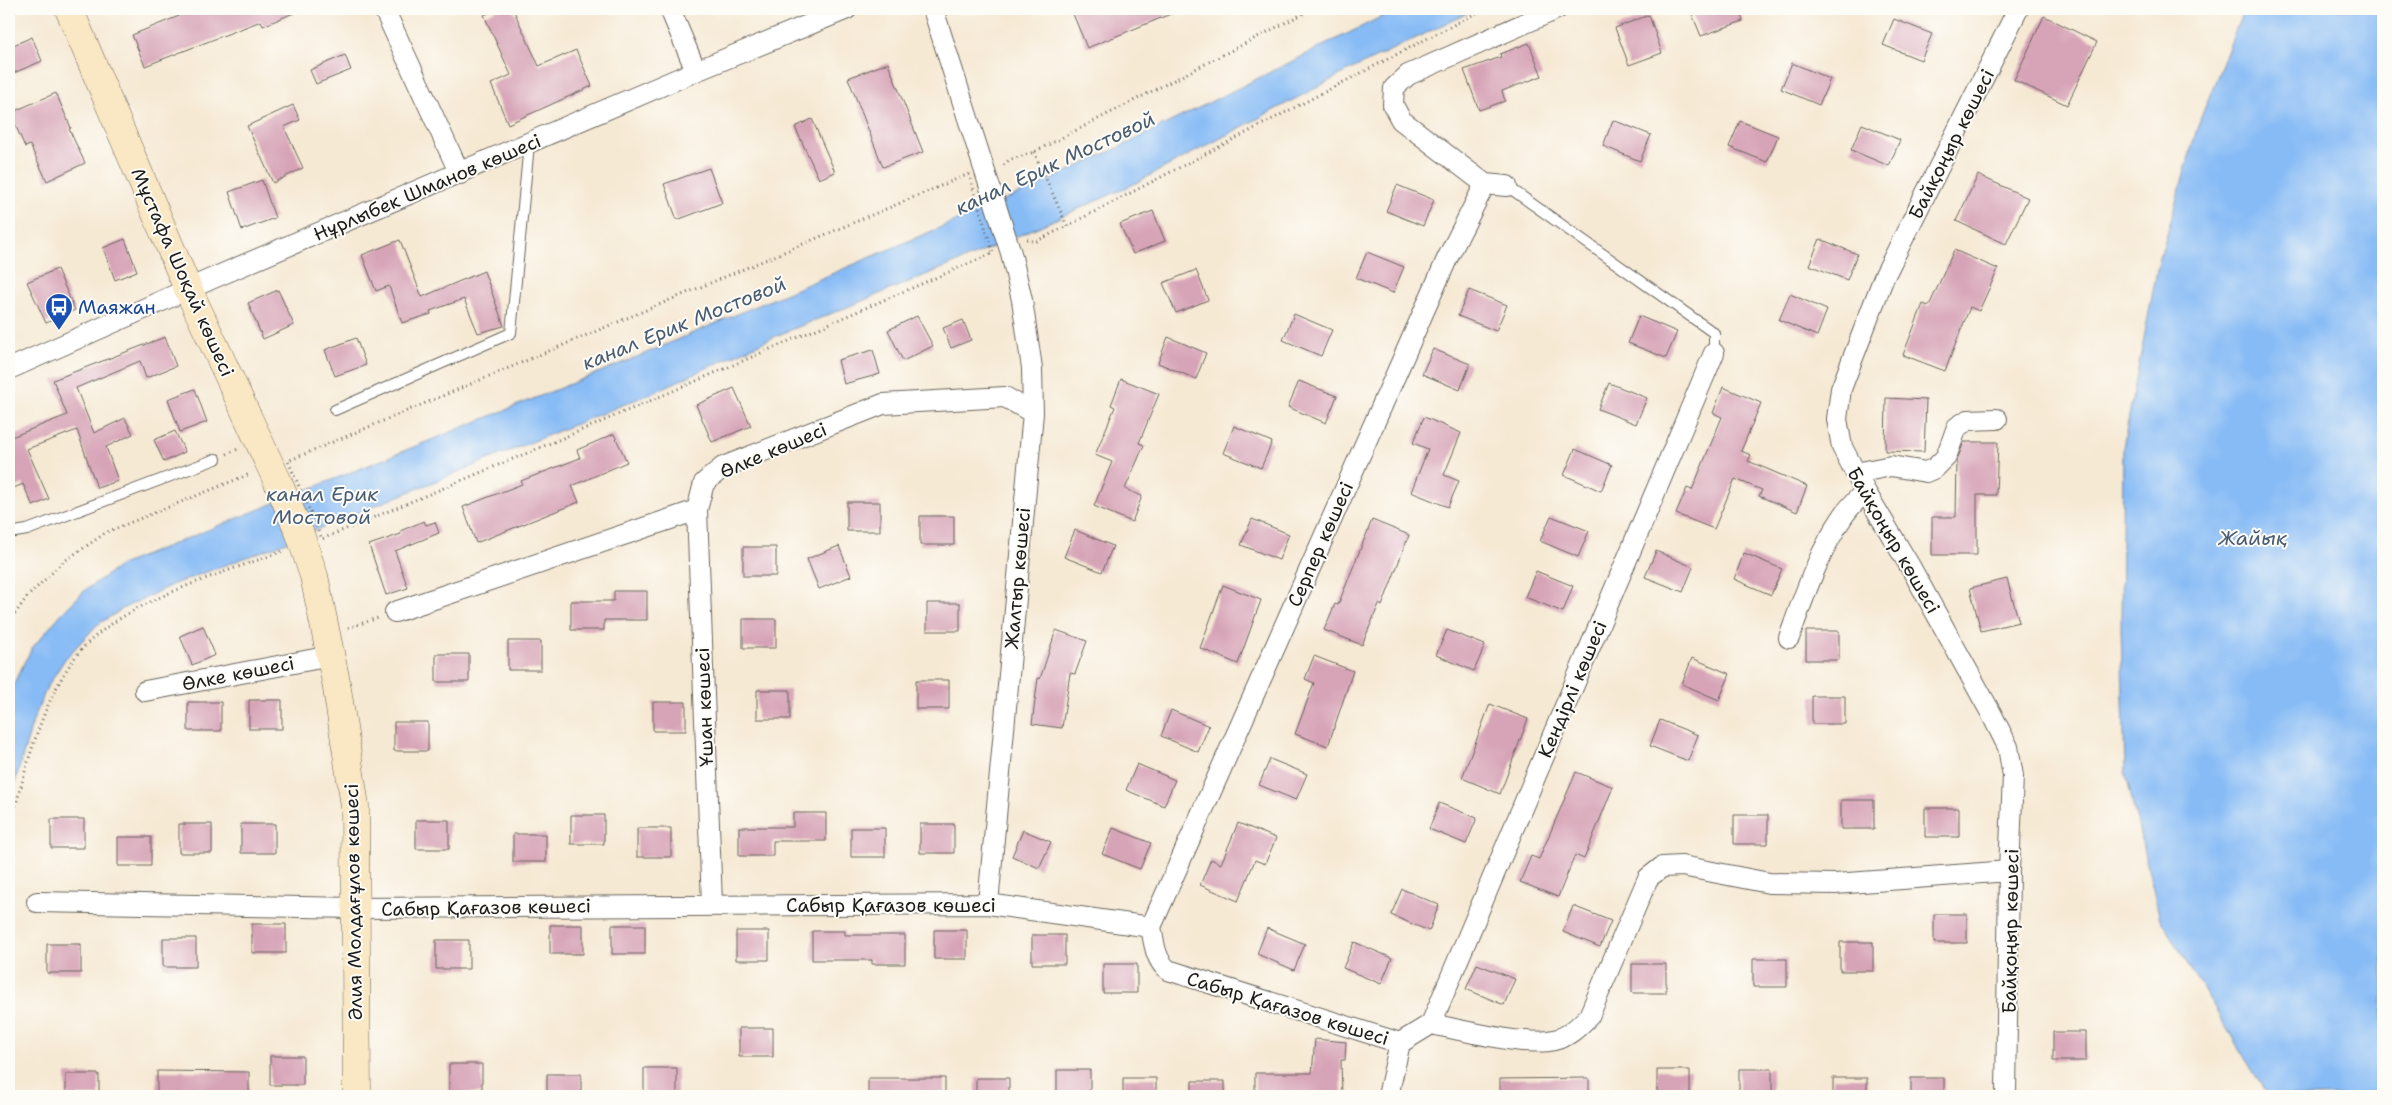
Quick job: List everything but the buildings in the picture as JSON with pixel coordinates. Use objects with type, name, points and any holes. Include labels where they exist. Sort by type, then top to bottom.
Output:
[{"type":"main road","name":"Мұстафа Шоқай көшесi","points":[[69,9],[188,289],[306,538]]},
{"type":"main road","name":"Әлия Молдағұлов көшесі","points":[[306,538],[331,656],[355,806],[357,1096]]},
{"type":"street","points":[[384,9],[460,174]]},
{"type":"street","points":[[670,9],[696,71]]},
{"type":"street","name":"Нұрлыбек Шманов көшесі","points":[[9,369],[188,289],[460,174],[696,71],[847,9]]},
{"type":"street","name":"Жалтыр көшесі","points":[[933,9],[982,161],[1002,252],[1022,300],[1032,368],[1033,414],[988,904]]},
{"type":"street","points":[[1507,186],[1485,184],[1401,120],[1393,105],[1394,88],[1408,75],[1557,9]]},
{"type":"street","name":"Байқоңыр көшесi","points":[[2006,1096],[2013,776],[2008,747],[1920,585],[1865,491],[1842,446],[1837,419],[1840,389],[1884,277],[2018,9]]},
{"type":"street","name":"Серпер көшесі","points":[[1151,927],[1447,259],[1485,184]]},
{"type":"street","name":"Кендірлі көшесі","points":[[1431,1024],[1714,353]]},
{"type":"street","name":"Өлке көшесі","points":[[696,510],[704,483],[723,467],[883,404],[1005,397],[1033,414]]},
{"type":"street","points":[[1856,473],[1891,466],[1926,472],[1935,468],[1946,456],[1957,427],[1968,420],[1997,419]]},
{"type":"street","points":[[1789,638],[1828,542],[1845,514],[1865,491]]},
{"type":"street","points":[[395,612],[696,510]]},
{"type":"street","name":"Ұшан көшесі","points":[[696,510],[712,904]]},
{"type":"street","name":"Өлке көшесі","points":[[145,691],[331,656]]},
{"type":"street","points":[[1431,1024],[1533,1043],[1555,1040],[1573,1032],[1589,1016],[1648,878],[1662,867],[1682,866],[1768,883],[1834,884],[2010,871]]},
{"type":"street","name":"Сабыр Қағазов көшесі","points":[[37,902],[355,908],[712,904],[988,904],[1151,927],[1161,965],[1168,970],[1400,1043],[1431,1024]]},
{"type":"street","points":[[1388,1096],[1400,1043]]},
{"type":"lane","points":[[335,410],[512,333],[529,144]]},
{"type":"lane","points":[[1507,186],[1714,333],[1714,353]]},
{"type":"lane","points":[[9,532],[27,530],[216,459]]},
{"type":"path","points":[[1003,169],[1004,163],[1009,160],[1034,152],[1312,9]]},
{"type":"path","points":[[1028,240],[1035,242],[1067,226],[1484,9]]},
{"type":"path","points":[[1034,152],[1067,226]]},
{"type":"path","points":[[9,622],[27,597],[62,562],[107,532],[276,476],[288,461],[969,174],[972,186]]},
{"type":"path","points":[[9,830],[34,741],[51,698],[72,661],[106,627],[149,603],[284,551],[306,538],[610,418],[993,253],[1002,252]]},
{"type":"path","points":[[306,538],[324,548]]},
{"type":"path","points":[[345,619],[348,628],[395,612]]},
{"type":"water","name":"канал Ерик Мостовой","points":[[1397,9],[1476,9],[1350,70],[1130,186],[975,255],[781,334],[652,393],[274,547],[174,584],[124,608],[97,625],[65,659],[47,687],[33,721],[9,803],[9,695],[17,677],[32,648],[62,613],[85,590],[121,565],[637,357],[1021,193],[1124,145]]},
{"type":"water","name":"Жайық","points":[[2244,9],[2383,9],[2383,1096],[2268,1096],[2160,919],[2125,771],[2121,628],[2123,447],[2158,265],[2198,125]]},
{"type":"place","name":"Маяжан","points":[[59,331]]}]
